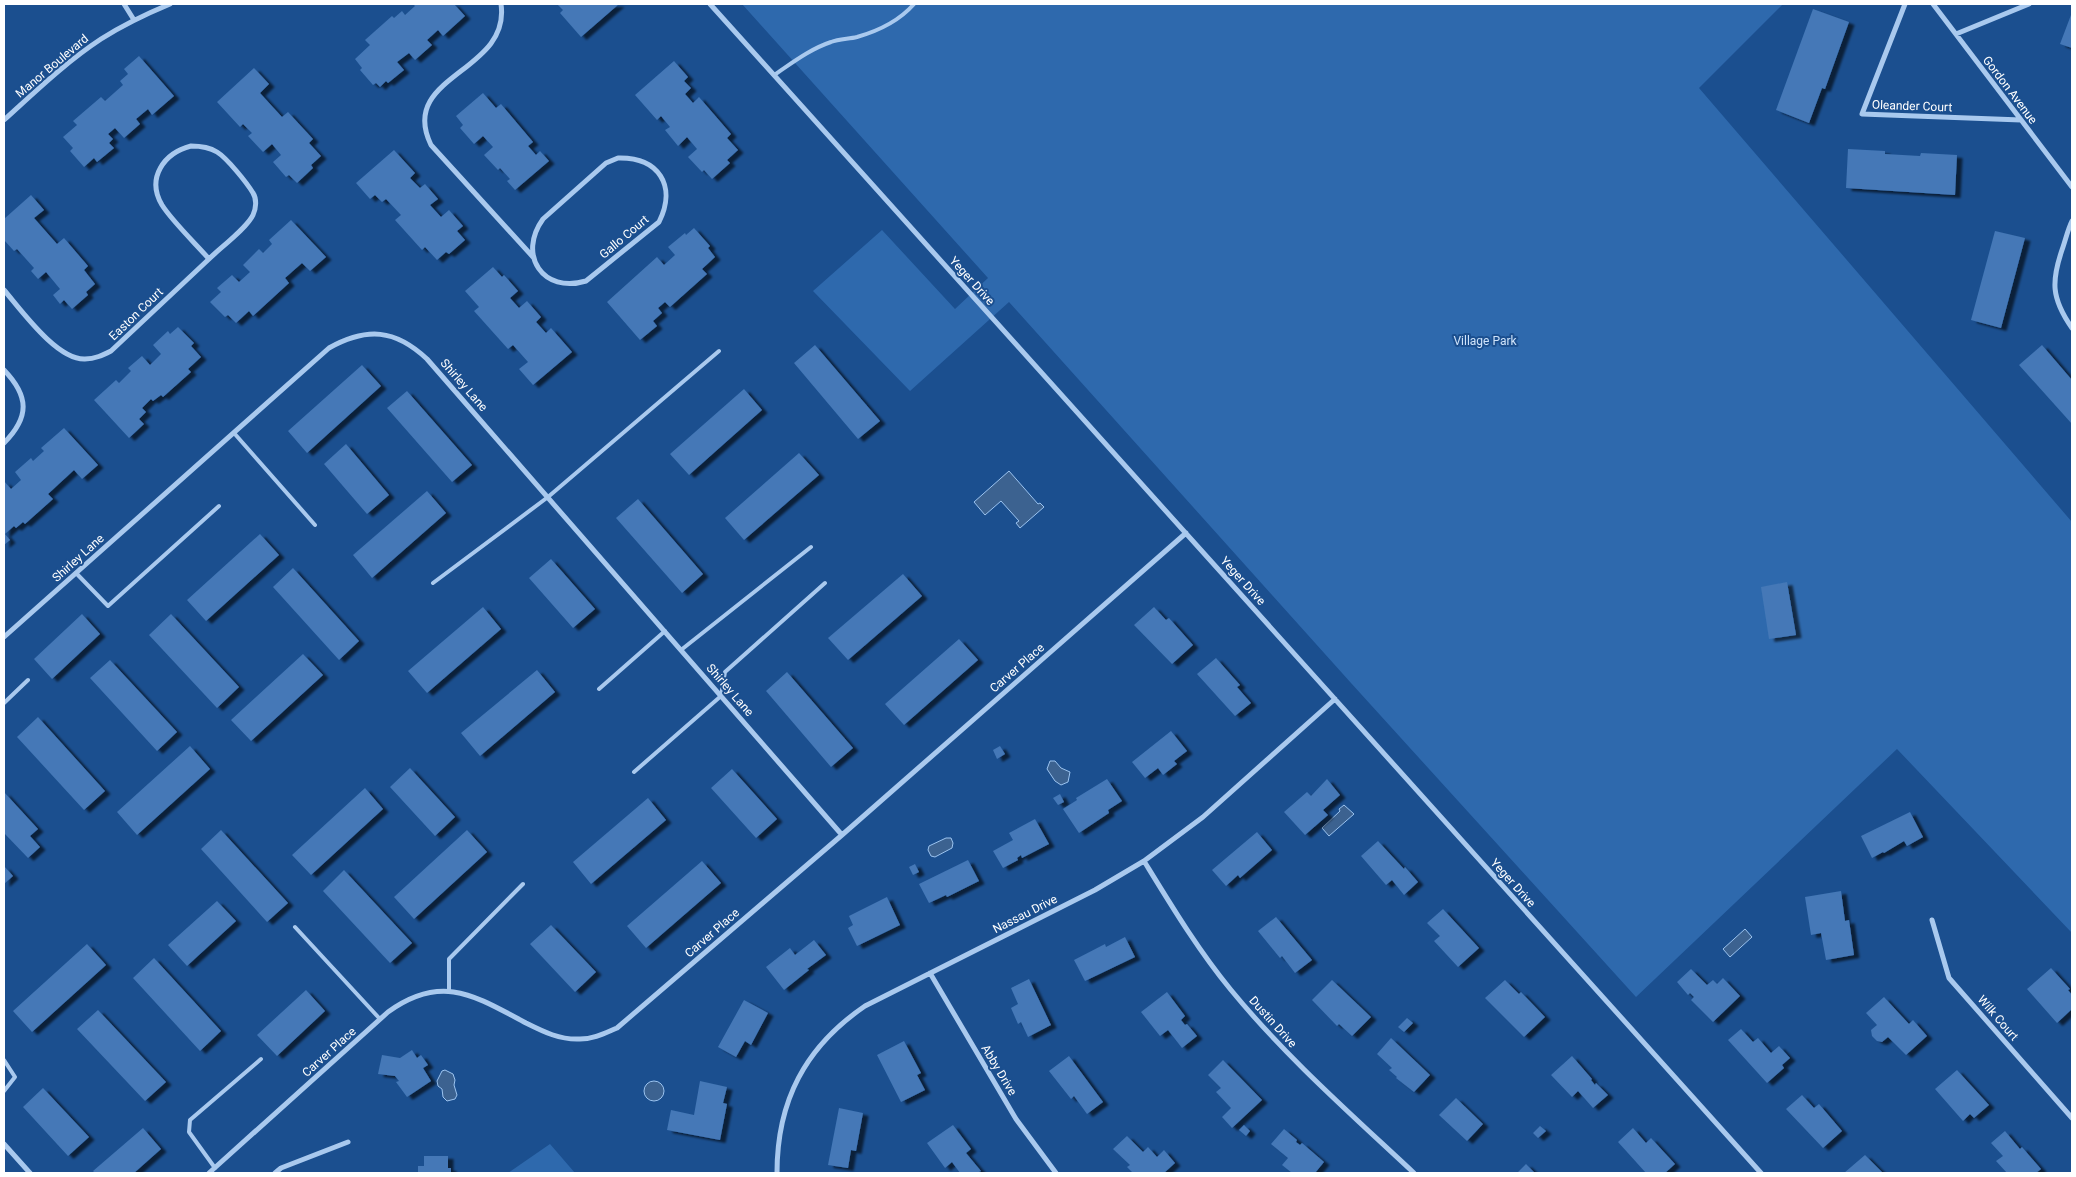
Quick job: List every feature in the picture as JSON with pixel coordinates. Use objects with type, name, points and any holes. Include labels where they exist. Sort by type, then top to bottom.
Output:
[{"type":"street","points":[[124,4],[134,20]]},
{"type":"street","name":"Manor Boulevard","points":[[4,120],[70,61],[101,39],[134,20],[170,4]]},
{"type":"street","name":"Gallo Court","points":[[501,4],[502,20],[497,35],[489,47],[433,95],[426,106],[425,134],[431,146],[533,258],[539,269],[548,278],[560,284],[575,285],[586,281],[659,222],[665,208],[667,194],[663,181],[656,170],[646,162],[632,158],[618,158],[606,163],[543,219],[535,229],[532,242],[533,258]]},
{"type":"street","name":"Yeger Drive","points":[[710,4],[1760,1173]]},
{"type":"street","name":"Oleander Court","points":[[1905,4],[1862,114],[2021,120]]},
{"type":"street","name":"Gordon Avenue","points":[[1933,4],[2072,187]]},
{"type":"street","points":[[1956,34],[2029,4]]},
{"type":"street","name":"Easton Court","points":[[4,290],[57,348],[69,356],[84,360],[96,358],[111,351],[209,259],[248,222],[254,214],[256,204],[254,194],[224,158],[218,152],[204,146],[191,146],[180,148],[170,155],[161,166],[157,179],[157,193],[162,205],[209,259]]},
{"type":"street","points":[[2072,221],[2054,277],[2056,299],[2061,312],[2072,328]]},
{"type":"street","name":"Shirley Lane","points":[[4,637],[329,348],[347,338],[364,334],[380,334],[398,338],[415,347],[427,358],[842,835]]},
{"type":"street","points":[[4,370],[15,381],[24,404],[22,418],[16,431],[4,443]]},
{"type":"street","name":"Carver Place","points":[[209,1173],[380,1019],[398,1004],[417,996],[436,992],[458,992],[477,997],[546,1033],[562,1038],[581,1040],[599,1036],[617,1028],[842,835],[1186,533]]},
{"type":"street","name":"Nassau Drive","points":[[777,1173],[778,1144],[783,1116],[792,1089],[806,1063],[826,1038],[847,1019],[865,1006],[1095,890],[1144,861],[1203,817],[1335,699]]},
{"type":"street","name":"Dustin Drive","points":[[1144,861],[1189,934],[1230,989],[1275,1040],[1323,1089],[1414,1173]]},
{"type":"street","name":"Wilk Court","points":[[1932,920],[1949,978],[2072,1118]]},
{"type":"street","name":"Abby Drive","points":[[930,973],[1016,1119],[1056,1173]]},
{"type":"street","points":[[275,1173],[281,1168],[348,1142]]},
{"type":"street","points":[[4,1144],[30,1173]]},
{"type":"lane","points":[[774,75],[813,49],[832,41],[859,36],[886,26],[907,12],[914,4]]},
{"type":"lane","points":[[432,583],[548,497],[719,351]]},
{"type":"lane","points":[[234,432],[315,525]]},
{"type":"lane","points":[[76,573],[108,606],[219,506]]},
{"type":"lane","points":[[681,650],[810,547]]},
{"type":"lane","points":[[634,772],[721,696],[724,672],[825,583]]},
{"type":"lane","points":[[599,689],[665,631]]},
{"type":"lane","points":[[4,703],[28,680]]},
{"type":"lane","points":[[448,992],[449,959],[523,884]]},
{"type":"lane","points":[[295,927],[380,1019]]},
{"type":"lane","points":[[214,1168],[189,1132],[190,1120],[261,1059]]},
{"type":"lane","points":[[4,1060],[11,1068],[15,1077],[4,1090]]},
{"type":"green space","name":"Village Park","points":[[742,4],[1783,4],[1699,88],[2072,522],[2072,933],[1897,749],[1636,997],[1009,302],[910,391],[813,291],[882,230],[955,309],[988,278]]},
{"type":"green space","points":[[550,1144],[575,1173],[508,1173]]},
{"type":"shaded area","points":[[1009,471],[1038,504],[1040,503],[1044,507],[1020,528],[1016,523],[1019,521],[1001,501],[985,515],[974,502]]},
{"type":"shaded area","points":[[1050,761],[1055,761],[1061,768],[1070,772],[1068,782],[1061,785],[1055,781],[1047,769]]},
{"type":"shaded area","points":[[1344,805],[1354,814],[1329,836],[1322,828]]},
{"type":"shaded area","points":[[946,838],[951,838],[952,848],[935,857],[931,856],[928,850],[929,846]]},
{"type":"shaded area","points":[[1745,929],[1752,937],[1730,957],[1723,949]]},
{"type":"shaded area","points":[[445,1070],[453,1074],[457,1095],[455,1099],[447,1101],[443,1097],[442,1089],[438,1086],[437,1081],[442,1071]]},
{"type":"shaded area","points":[[654,1081],[661,1084],[664,1091],[661,1098],[654,1101],[647,1098],[644,1091],[647,1084]]},
{"type":"building","points":[[413,4],[454,4],[465,16],[443,36],[438,30],[427,40],[432,45],[415,60],[409,53],[397,62],[404,70],[388,83],[386,81],[380,87],[376,83],[373,85],[360,70],[362,68],[355,59],[370,45],[365,40],[392,16],[394,18],[402,11],[405,15],[415,6]]},
{"type":"building","points":[[557,4],[619,4],[581,37],[560,13],[563,10]]},
{"type":"building","points":[[1813,9],[1849,22],[1825,89],[1822,88],[1809,123],[1776,110]]},
{"type":"building","points":[[2072,15],[2072,48],[2060,44]]},
{"type":"building","points":[[139,56],[174,96],[152,115],[148,109],[136,119],[140,124],[124,138],[115,128],[108,134],[113,139],[109,143],[114,148],[97,162],[94,158],[84,167],[70,151],[73,148],[63,137],[77,125],[73,121],[101,97],[105,101],[123,85],[120,81],[128,74],[124,69]]},
{"type":"building","points":[[674,61],[688,77],[684,81],[691,88],[685,94],[693,103],[699,97],[731,134],[727,138],[738,150],[727,160],[730,163],[712,179],[704,170],[702,172],[688,157],[697,149],[687,137],[678,146],[665,130],[670,127],[661,116],[657,120],[635,95]]},
{"type":"building","points":[[254,68],[269,84],[260,93],[282,117],[288,112],[313,139],[309,143],[321,156],[311,165],[313,168],[297,183],[289,175],[286,177],[273,162],[281,155],[272,144],[263,152],[248,136],[252,133],[243,124],[240,127],[217,102]]},
{"type":"building","points":[[483,93],[496,108],[501,104],[533,142],[528,146],[536,155],[540,151],[549,161],[515,190],[507,181],[510,179],[500,168],[498,170],[484,155],[493,147],[483,136],[474,144],[460,128],[463,125],[456,116]]},
{"type":"building","points":[[1848,149],[1885,151],[1885,154],[1920,156],[1921,153],[1957,155],[1955,195],[1846,188]]},
{"type":"building","points":[[394,150],[415,173],[410,178],[420,188],[425,184],[438,199],[430,205],[441,217],[449,210],[463,226],[457,231],[465,240],[449,254],[446,252],[437,260],[425,247],[422,250],[395,220],[401,215],[386,199],[382,202],[375,195],[370,199],[356,183]]},
{"type":"building","points":[[31,195],[44,210],[34,218],[57,244],[64,238],[88,266],[84,270],[95,284],[86,292],[88,295],[72,309],[64,300],[60,304],[53,295],[60,289],[46,272],[38,279],[31,271],[34,268],[17,249],[14,251],[4,240],[4,219]]},
{"type":"building","points":[[291,220],[326,257],[310,271],[302,263],[285,278],[289,283],[253,316],[249,311],[236,323],[228,315],[225,317],[210,302],[221,292],[217,288],[232,275],[239,282],[250,272],[243,265],[259,249],[263,253],[272,244],[269,240]]},
{"type":"building","points":[[694,228],[710,246],[708,248],[715,257],[702,269],[707,274],[670,307],[665,302],[658,308],[662,313],[653,321],[657,326],[640,340],[607,302],[657,257],[664,265],[675,255],[668,247]]},
{"type":"building","points":[[1995,231],[2025,238],[2001,328],[1971,320]]},
{"type":"building","points":[[493,267],[502,277],[504,275],[518,291],[510,298],[519,308],[527,301],[541,317],[536,322],[546,333],[551,328],[572,352],[533,385],[519,369],[528,362],[513,345],[508,349],[474,311],[479,307],[465,291]]},
{"type":"building","points":[[178,327],[194,343],[191,346],[201,357],[188,369],[191,372],[163,397],[161,395],[153,401],[151,399],[142,408],[146,412],[139,419],[144,424],[129,438],[94,400],[116,380],[119,383],[131,371],[128,368],[142,356],[150,365],[161,354],[153,345],[168,331],[170,334]]},
{"type":"building","points":[[815,345],[880,421],[858,439],[794,363]]},
{"type":"building","points":[[2042,345],[2072,380],[2072,424],[2019,365]]},
{"type":"building","points":[[362,365],[381,386],[307,453],[288,431]]},
{"type":"building","points":[[744,389],[762,410],[689,475],[670,454]]},
{"type":"building","points":[[407,391],[472,465],[452,482],[387,408]]},
{"type":"building","points":[[64,428],[98,465],[82,479],[74,470],[48,494],[53,499],[25,524],[23,522],[16,528],[14,526],[5,534],[10,540],[4,545],[4,481],[11,489],[21,480],[15,472],[31,458],[33,461],[44,451],[41,448]]},
{"type":"building","points":[[346,444],[389,495],[367,514],[324,464]]},
{"type":"building","points":[[799,453],[819,475],[744,540],[725,518]]},
{"type":"building","points":[[427,491],[446,513],[372,578],[353,555]]},
{"type":"building","points":[[638,499],[703,574],[682,593],[616,518]]},
{"type":"building","points":[[260,534],[279,555],[206,621],[187,600]]},
{"type":"building","points":[[551,559],[595,609],[573,628],[529,578]]},
{"type":"building","points":[[293,568],[359,641],[339,660],[273,587]]},
{"type":"building","points":[[903,574],[922,596],[848,660],[828,638]]},
{"type":"building","points":[[1787,582],[1796,635],[1769,639],[1761,587]]},
{"type":"building","points":[[483,607],[501,629],[427,693],[408,671]]},
{"type":"building","points":[[1154,607],[1166,620],[1169,618],[1193,645],[1172,664],[1134,625]]},
{"type":"building","points":[[82,614],[100,634],[52,679],[34,659]]},
{"type":"building","points":[[171,614],[239,687],[217,708],[149,635]]},
{"type":"building","points":[[959,639],[978,660],[904,725],[885,704]]},
{"type":"building","points":[[303,654],[323,675],[251,741],[231,720]]},
{"type":"building","points":[[1216,658],[1240,685],[1237,687],[1251,703],[1235,716],[1197,674]]},
{"type":"building","points":[[110,660],[177,732],[157,751],[90,678]]},
{"type":"building","points":[[537,670],[555,692],[480,756],[461,733]]},
{"type":"building","points":[[787,672],[853,748],[831,767],[766,691]]},
{"type":"building","points":[[38,717],[105,791],[84,810],[17,737]]},
{"type":"building","points":[[1171,731],[1187,751],[1174,761],[1177,764],[1163,775],[1158,768],[1145,778],[1132,762]]},
{"type":"building","points":[[190,746],[210,769],[137,835],[117,812]]},
{"type":"building","points":[[1000,746],[1005,754],[997,759],[993,750]]},
{"type":"building","points":[[410,768],[455,817],[435,836],[390,787]]},
{"type":"building","points":[[732,769],[777,819],[756,838],[711,788]]},
{"type":"building","points":[[1107,779],[1122,801],[1108,810],[1109,813],[1079,833],[1063,809],[1077,800],[1076,798]]},
{"type":"building","points":[[1327,779],[1340,795],[1323,810],[1328,815],[1305,835],[1284,812],[1307,792],[1311,796]]},
{"type":"building","points":[[365,788],[383,809],[311,875],[292,855]]},
{"type":"building","points":[[4,792],[38,829],[30,836],[40,847],[28,858],[4,833]]},
{"type":"building","points":[[1060,794],[1064,802],[1058,805],[1053,798]]},
{"type":"building","points":[[648,798],[666,820],[591,884],[573,862]]},
{"type":"building","points":[[1910,812],[1923,837],[1907,846],[1904,841],[1872,858],[1861,836]]},
{"type":"building","points":[[1035,819],[1049,844],[1022,858],[1021,855],[1017,858],[1018,860],[1003,868],[993,851],[1013,840],[1009,833]]},
{"type":"building","points":[[221,830],[288,903],[267,922],[201,849]]},
{"type":"building","points":[[467,830],[487,852],[414,919],[394,897]]},
{"type":"building","points":[[1257,832],[1272,850],[1240,878],[1238,875],[1226,886],[1212,870]]},
{"type":"building","points":[[1378,841],[1418,882],[1404,895],[1392,880],[1386,885],[1361,856]]},
{"type":"building","points":[[968,860],[979,881],[947,897],[946,895],[929,903],[919,884]]},
{"type":"building","points":[[702,861],[721,883],[646,948],[627,926]]},
{"type":"building","points":[[915,864],[919,872],[913,875],[909,867]]},
{"type":"building","points":[[4,866],[13,876],[4,884]]},
{"type":"building","points":[[344,870],[412,943],[390,963],[323,891]]},
{"type":"building","points":[[1841,891],[1845,921],[1849,920],[1854,955],[1826,960],[1821,933],[1811,935],[1805,897]]},
{"type":"building","points":[[887,897],[900,925],[857,946],[848,928],[853,925],[849,916]]},
{"type":"building","points":[[217,901],[236,921],[187,966],[168,945]]},
{"type":"building","points":[[1443,909],[1479,948],[1458,967],[1434,941],[1440,936],[1427,923]]},
{"type":"building","points":[[1276,917],[1312,960],[1295,973],[1258,931]]},
{"type":"building","points":[[551,925],[596,972],[575,992],[530,944]]},
{"type":"building","points":[[1125,937],[1135,957],[1085,981],[1074,960],[1105,944],[1106,947]]},
{"type":"building","points":[[814,940],[826,955],[784,990],[766,967],[790,948],[795,955]]},
{"type":"building","points":[[87,944],[106,965],[32,1032],[13,1011]]},
{"type":"building","points":[[154,958],[221,1031],[200,1051],[133,978]]},
{"type":"building","points":[[2051,968],[2070,989],[2068,990],[2072,995],[2072,1009],[2057,1023],[2027,989]]},
{"type":"building","points":[[1691,969],[1707,985],[1713,980],[1717,984],[1723,978],[1740,996],[1713,1022],[1691,1000],[1694,997],[1690,993],[1688,995],[1677,982]]},
{"type":"building","points":[[1029,979],[1051,1025],[1028,1037],[1021,1022],[1018,1024],[1011,1008],[1018,1004],[1011,988]]},
{"type":"building","points":[[1332,980],[1371,1017],[1352,1036],[1339,1024],[1337,1026],[1312,1000]]},
{"type":"building","points":[[1505,980],[1519,994],[1521,992],[1545,1017],[1524,1037],[1485,998]]},
{"type":"building","points":[[306,990],[325,1011],[277,1056],[257,1035]]},
{"type":"building","points":[[1167,992],[1185,1016],[1181,1020],[1197,1036],[1182,1048],[1168,1030],[1160,1036],[1141,1012]]},
{"type":"building","points":[[1884,997],[1909,1024],[1913,1020],[1927,1036],[1906,1055],[1888,1037],[1882,1042],[1877,1041],[1872,1036],[1871,1030],[1877,1025],[1866,1013]]},
{"type":"building","points":[[744,1000],[768,1013],[751,1045],[745,1041],[736,1057],[718,1047]]},
{"type":"building","points":[[98,1010],[166,1082],[145,1101],[77,1029]]},
{"type":"building","points":[[1407,1018],[1413,1023],[1404,1032],[1398,1027]]},
{"type":"building","points":[[1741,1029],[1753,1042],[1758,1038],[1771,1053],[1779,1046],[1790,1058],[1782,1065],[1784,1068],[1767,1083],[1728,1040]]},
{"type":"building","points":[[1391,1038],[1430,1075],[1414,1092],[1396,1078],[1389,1070],[1392,1068],[1377,1054]]},
{"type":"building","points":[[904,1041],[921,1073],[917,1075],[925,1090],[901,1102],[877,1055]]},
{"type":"building","points":[[412,1050],[417,1058],[421,1055],[428,1065],[423,1068],[431,1081],[407,1097],[396,1082],[399,1081],[395,1076],[378,1074],[382,1055],[400,1058]]},
{"type":"building","points":[[1069,1056],[1103,1102],[1087,1114],[1074,1096],[1071,1099],[1049,1071]]},
{"type":"building","points":[[1572,1056],[1595,1085],[1596,1083],[1608,1095],[1593,1108],[1578,1091],[1572,1097],[1551,1075]]},
{"type":"building","points":[[1223,1060],[1262,1100],[1232,1128],[1222,1117],[1231,1108],[1216,1092],[1221,1088],[1208,1075]]},
{"type":"building","points":[[1957,1070],[1989,1105],[1974,1118],[1970,1114],[1963,1121],[1935,1089]]},
{"type":"building","points":[[700,1081],[727,1087],[723,1103],[727,1104],[720,1140],[667,1130],[671,1110],[694,1115]]},
{"type":"building","points":[[43,1088],[89,1137],[68,1156],[23,1107]]},
{"type":"building","points":[[1802,1095],[1814,1108],[1819,1104],[1842,1131],[1823,1148],[1786,1109]]},
{"type":"building","points":[[1456,1098],[1483,1124],[1467,1141],[1439,1115]]},
{"type":"building","points":[[839,1108],[863,1113],[856,1151],[851,1150],[848,1168],[828,1165]]},
{"type":"building","points":[[953,1125],[971,1149],[966,1153],[981,1171],[977,1173],[960,1173],[952,1162],[945,1168],[927,1143]]},
{"type":"building","points":[[1244,1125],[1250,1131],[1246,1136],[1239,1130]]},
{"type":"building","points":[[1540,1126],[1546,1131],[1538,1138],[1533,1133]]},
{"type":"building","points":[[143,1128],[161,1149],[134,1173],[95,1173],[93,1171]]},
{"type":"building","points":[[1633,1128],[1646,1143],[1651,1138],[1675,1164],[1665,1173],[1646,1173],[1618,1142]]},
{"type":"building","points":[[1284,1129],[1297,1140],[1296,1142],[1300,1145],[1302,1143],[1324,1162],[1315,1173],[1292,1173],[1282,1165],[1288,1158],[1271,1144]]},
{"type":"building","points":[[2005,1131],[2041,1169],[2036,1173],[2007,1173],[1996,1161],[2003,1156],[1991,1143]]},
{"type":"building","points":[[1127,1136],[1143,1152],[1148,1147],[1157,1157],[1164,1150],[1175,1163],[1164,1173],[1133,1173],[1127,1167],[1130,1165],[1113,1149]]},
{"type":"building","points":[[1865,1155],[1883,1173],[1844,1173]]},
{"type":"building","points":[[424,1156],[448,1156],[448,1168],[451,1168],[451,1173],[418,1173],[418,1166],[424,1166]]},
{"type":"building","points":[[1526,1164],[1535,1173],[1517,1173]]}]
